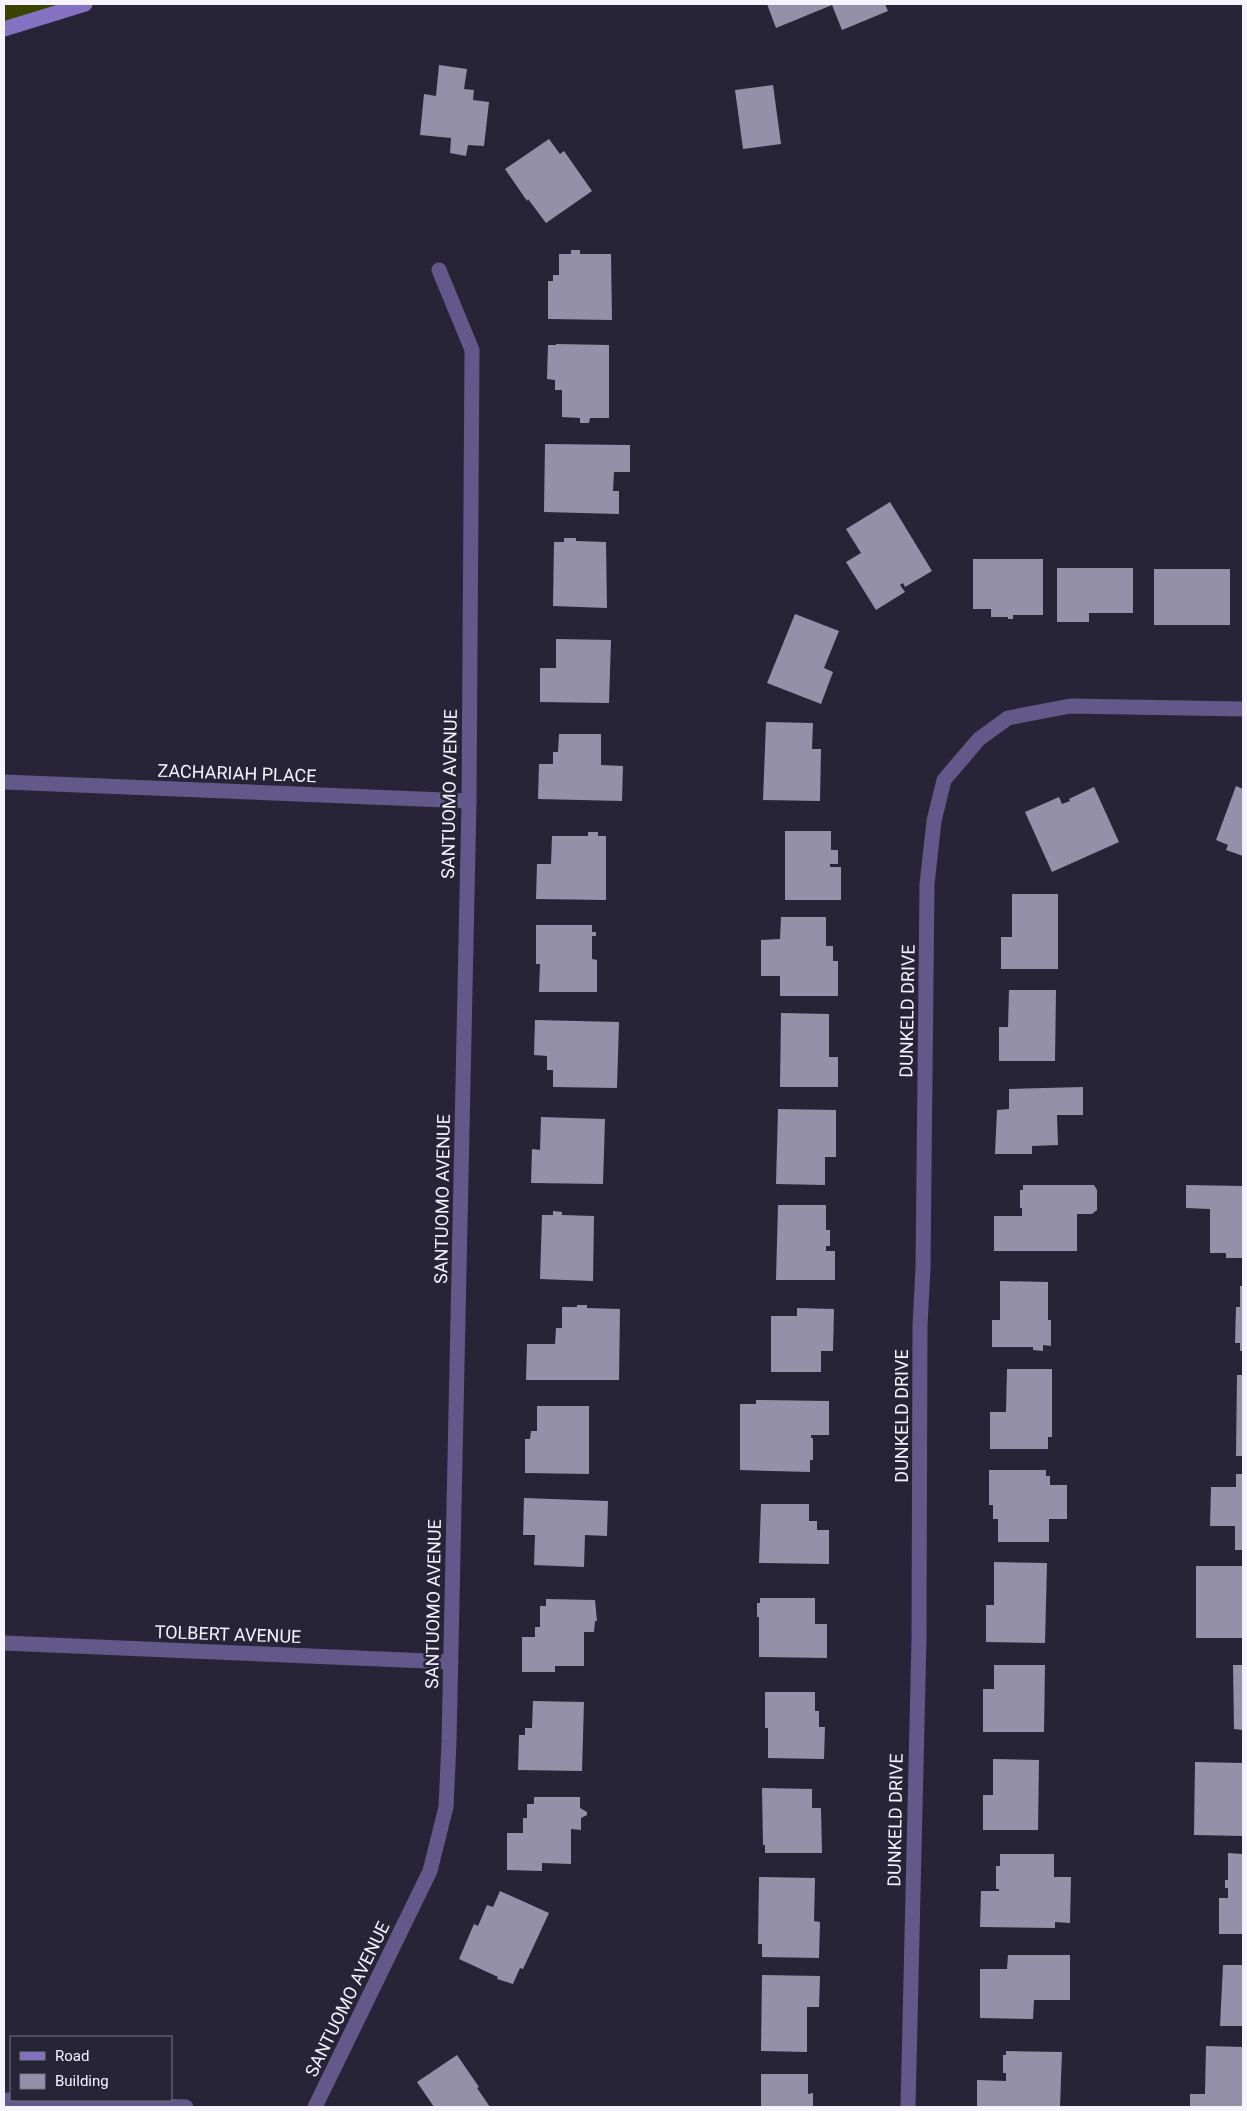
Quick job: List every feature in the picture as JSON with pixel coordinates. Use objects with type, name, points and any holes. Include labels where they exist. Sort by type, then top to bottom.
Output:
[{"type":"main road","points":[[4,29],[85,4]]},
{"type":"street","name":"SANTUOMO AVENUE","points":[[315,2107],[430,1871],[446,1806],[451,1662],[468,801],[472,350],[439,270]]},
{"type":"street","name":"DUNKELD DRIVE","points":[[908,2107],[919,1638],[920,1326],[924,1268],[928,884],[934,821],[944,780],[979,739],[1008,718],[1070,706],[1243,709]]},
{"type":"street","name":"ZACHARIAH PLACE","points":[[4,782],[468,801]]},
{"type":"street","name":"TOLBERT AVENUE","points":[[4,1644],[451,1662]]},
{"type":"street","points":[[30,2101],[186,2107]]},
{"type":"green space","points":[[4,4],[85,4],[4,29]]},
{"type":"building","points":[[767,4],[885,4],[888,11],[842,30],[832,5],[776,28]]},
{"type":"building","points":[[439,65],[467,69],[464,89],[474,90],[473,100],[489,102],[484,146],[468,145],[466,156],[450,153],[451,138],[420,135],[424,94],[436,96]]},
{"type":"building","points":[[773,85],[781,144],[743,149],[735,90]]},
{"type":"building","points":[[549,139],[560,154],[564,151],[592,191],[546,223],[528,199],[527,201],[505,169]]},
{"type":"building","points":[[571,250],[580,250],[580,254],[611,254],[612,320],[548,319],[548,281],[553,281],[553,275],[559,275],[559,254],[571,254]]},
{"type":"building","points":[[548,345],[609,345],[609,418],[590,418],[589,423],[580,423],[580,418],[562,417],[562,390],[555,390],[555,380],[547,379]]},
{"type":"building","points":[[545,444],[630,445],[630,472],[614,472],[613,491],[619,491],[619,514],[544,512]]},
{"type":"building","points":[[890,502],[932,571],[905,587],[903,583],[900,585],[905,592],[876,610],[846,562],[861,553],[846,529]]},
{"type":"building","points":[[564,538],[576,538],[576,541],[606,542],[607,608],[553,606],[554,542],[564,542]]},
{"type":"building","points":[[973,559],[1043,559],[1043,615],[1013,615],[1013,619],[1008,619],[1008,617],[991,617],[991,609],[973,609]]},
{"type":"building","points":[[1057,568],[1133,568],[1133,613],[1089,613],[1089,622],[1057,622]]},
{"type":"building","points":[[1154,569],[1230,569],[1230,625],[1154,625]]},
{"type":"building","points":[[795,614],[839,631],[824,668],[833,672],[821,704],[767,683]]},
{"type":"building","points":[[556,639],[611,640],[609,703],[540,702],[540,668],[556,668]]},
{"type":"building","points":[[766,722],[813,723],[812,749],[821,749],[820,801],[763,800]]},
{"type":"building","points":[[559,734],[601,734],[601,765],[623,766],[622,801],[538,799],[539,764],[553,764],[553,752],[558,752]]},
{"type":"building","points":[[1236,786],[1243,789],[1243,856],[1226,850],[1228,845],[1216,840]]},
{"type":"building","points":[[1094,787],[1119,842],[1052,872],[1025,812],[1059,797],[1062,804]]},
{"type":"building","points":[[785,831],[831,831],[831,850],[838,850],[838,864],[830,864],[830,867],[841,867],[841,900],[785,900]]},
{"type":"building","points":[[588,832],[598,832],[598,836],[606,836],[606,900],[536,899],[537,864],[551,864],[552,836],[588,836]]},
{"type":"building","points":[[1012,894],[1058,894],[1058,969],[1001,969],[1001,937],[1012,937]]},
{"type":"building","points":[[781,917],[826,917],[826,946],[833,946],[833,961],[838,961],[838,996],[780,996],[780,976],[761,976],[761,940],[780,939]]},
{"type":"building","points":[[536,925],[592,925],[592,932],[596,932],[596,936],[592,936],[592,959],[597,960],[597,992],[539,992],[540,964],[536,964]]},
{"type":"building","points":[[1009,990],[1056,990],[1055,1061],[999,1061],[999,1027],[1008,1027]]},
{"type":"building","points":[[781,1013],[829,1014],[829,1057],[838,1057],[838,1087],[780,1087]]},
{"type":"building","points":[[535,1020],[619,1022],[617,1088],[553,1087],[553,1070],[547,1070],[547,1056],[534,1055]]},
{"type":"building","points":[[1083,1087],[1083,1115],[1057,1115],[1058,1145],[1032,1146],[1032,1154],[995,1154],[997,1110],[1009,1109],[1009,1089]]},
{"type":"building","points":[[778,1109],[836,1110],[836,1157],[825,1157],[825,1185],[776,1184]]},
{"type":"building","points":[[541,1117],[605,1119],[603,1184],[531,1183],[532,1149],[540,1150]]},
{"type":"building","points":[[1023,1185],[1094,1185],[1097,1190],[1097,1210],[1092,1214],[1077,1214],[1077,1251],[994,1251],[994,1216],[1022,1216],[1020,1190],[1023,1190]]},
{"type":"building","points":[[1186,1185],[1243,1186],[1243,1258],[1226,1258],[1226,1253],[1210,1253],[1210,1209],[1186,1208]]},
{"type":"building","points":[[778,1205],[826,1205],[826,1230],[830,1230],[830,1246],[826,1246],[826,1251],[835,1251],[835,1280],[776,1280]]},
{"type":"building","points":[[553,1211],[562,1212],[562,1215],[594,1216],[593,1281],[540,1279],[542,1215],[553,1215]]},
{"type":"building","points":[[1000,1281],[1048,1282],[1048,1320],[1051,1320],[1051,1346],[1043,1345],[1043,1351],[1033,1350],[1033,1347],[992,1347],[992,1320],[1000,1320]]},
{"type":"building","points":[[1240,1286],[1243,1286],[1243,1351],[1240,1351],[1240,1343],[1235,1343],[1236,1307],[1240,1307]]},
{"type":"building","points":[[577,1305],[587,1305],[587,1308],[620,1309],[619,1380],[526,1380],[527,1344],[555,1344],[556,1328],[562,1328],[562,1307],[577,1307]]},
{"type":"building","points":[[797,1308],[834,1309],[833,1351],[821,1351],[821,1372],[771,1372],[771,1316],[797,1316]]},
{"type":"building","points":[[1007,1369],[1052,1369],[1052,1437],[1048,1437],[1048,1449],[990,1449],[990,1412],[1006,1412]]},
{"type":"building","points":[[1237,1375],[1243,1375],[1243,1456],[1236,1456]]},
{"type":"building","points":[[756,1400],[829,1401],[829,1435],[811,1435],[811,1438],[813,1438],[813,1460],[810,1460],[810,1472],[740,1470],[740,1404],[756,1404]]},
{"type":"building","points":[[537,1406],[589,1406],[589,1474],[525,1473],[525,1439],[530,1439],[531,1431],[537,1431]]},
{"type":"building","points":[[989,1470],[1046,1470],[1046,1476],[1050,1476],[1050,1485],[1067,1485],[1067,1519],[1049,1519],[1049,1542],[998,1542],[998,1519],[993,1519],[993,1505],[989,1505]]},
{"type":"building","points":[[1236,1474],[1243,1474],[1243,1550],[1235,1550],[1235,1526],[1210,1526],[1211,1487],[1236,1487]]},
{"type":"building","points":[[524,1498],[608,1501],[607,1536],[585,1535],[584,1567],[534,1565],[535,1535],[523,1535]]},
{"type":"building","points":[[761,1504],[809,1504],[809,1521],[817,1521],[817,1530],[829,1530],[829,1564],[759,1563]]},
{"type":"building","points":[[994,1562],[1047,1563],[1045,1643],[986,1642],[986,1605],[994,1605]]},
{"type":"building","points":[[1196,1566],[1243,1566],[1243,1638],[1196,1638]]},
{"type":"building","points":[[760,1598],[815,1598],[815,1624],[827,1624],[827,1658],[759,1657],[757,1603],[760,1603]]},
{"type":"building","points":[[546,1599],[595,1600],[597,1621],[595,1621],[594,1632],[584,1632],[584,1666],[555,1666],[555,1672],[522,1672],[522,1637],[535,1637],[535,1627],[540,1627],[540,1606],[546,1606]]},
{"type":"building","points":[[994,1665],[1045,1665],[1044,1732],[983,1732],[983,1689],[994,1689]]},
{"type":"building","points":[[1233,1665],[1243,1665],[1243,1730],[1234,1729]]},
{"type":"building","points":[[765,1692],[815,1692],[815,1711],[819,1711],[819,1727],[825,1727],[824,1759],[768,1758],[768,1728],[765,1728]]},
{"type":"building","points":[[533,1701],[584,1702],[582,1771],[518,1770],[519,1735],[525,1735],[525,1728],[532,1728]]},
{"type":"building","points":[[993,1759],[1039,1760],[1038,1830],[983,1830],[983,1795],[993,1795]]},
{"type":"building","points":[[1195,1762],[1243,1763],[1243,1836],[1194,1835]]},
{"type":"building","points":[[762,1788],[812,1789],[812,1808],[821,1808],[822,1853],[765,1853],[765,1845],[763,1845]]},
{"type":"building","points":[[534,1797],[580,1797],[580,1808],[587,1812],[587,1815],[581,1818],[581,1830],[571,1829],[571,1864],[542,1863],[542,1871],[507,1870],[507,1833],[523,1833],[523,1818],[527,1818],[527,1804],[534,1804]]},
{"type":"building","points":[[1228,1853],[1243,1854],[1243,1934],[1219,1934],[1219,1898],[1228,1898],[1228,1888],[1225,1888],[1225,1880],[1228,1880]]},
{"type":"building","points":[[1000,1854],[1054,1854],[1054,1877],[1071,1877],[1070,1923],[1055,1922],[1055,1928],[980,1927],[981,1891],[999,1891],[999,1889],[996,1889],[996,1866],[1000,1866]]},
{"type":"building","points":[[759,1877],[815,1878],[814,1921],[820,1922],[819,1958],[762,1957],[762,1944],[758,1944]]},
{"type":"building","points":[[500,1891],[549,1913],[523,1969],[520,1968],[513,1984],[497,1979],[498,1977],[459,1959],[474,1924],[478,1926],[487,1905],[493,1907]]},
{"type":"building","points":[[1008,1955],[1070,1955],[1070,2000],[1034,2000],[1033,2019],[980,2018],[980,1969],[1007,1969]]},
{"type":"building","points":[[1223,1965],[1243,1965],[1243,2026],[1220,2026]]},
{"type":"building","points":[[762,1975],[820,1976],[819,2007],[807,2007],[807,2052],[761,2051]]},
{"type":"building","points":[[1206,2046],[1243,2047],[1243,2107],[1190,2107],[1190,2094],[1205,2094]]},
{"type":"building","points":[[1006,2051],[1062,2052],[1060,2107],[977,2107],[977,2080],[1006,2081],[1006,2073],[1003,2073],[1003,2055],[1006,2055]]},
{"type":"building","points":[[457,2055],[490,2107],[434,2107],[417,2082]]},
{"type":"building","points":[[761,2074],[808,2074],[808,2094],[813,2093],[813,2107],[761,2107]]}]
